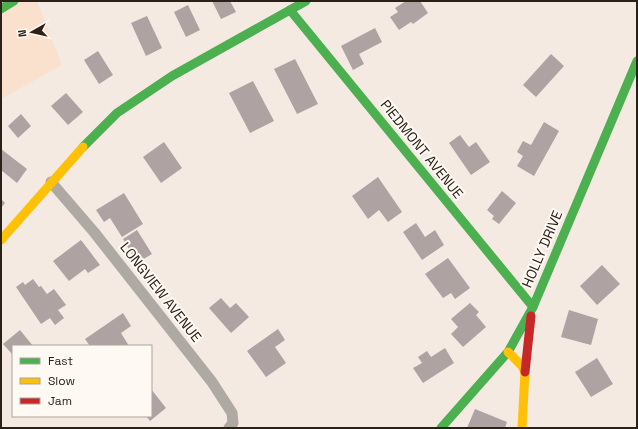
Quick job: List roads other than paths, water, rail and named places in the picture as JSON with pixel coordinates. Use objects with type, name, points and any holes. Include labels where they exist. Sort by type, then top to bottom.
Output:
[{"type":"main road","points":[[1,9],[14,1]]},
{"type":"main road","points":[[1,240],[51,182],[117,113],[172,76],[306,1]]},
{"type":"main road","name":"PIEDMONT AVENUE","points":[[290,10],[533,307]]},
{"type":"main road","name":"HOLLY DRIVE","points":[[441,428],[508,352],[533,307],[637,61]]},
{"type":"main road","points":[[522,428],[525,372],[533,307]]},
{"type":"main road","points":[[508,352],[522,366],[525,372]]},
{"type":"street","name":"LONGVIEW AVENUE","points":[[51,182],[94,232],[212,382],[232,414],[233,423],[229,428]]}]
